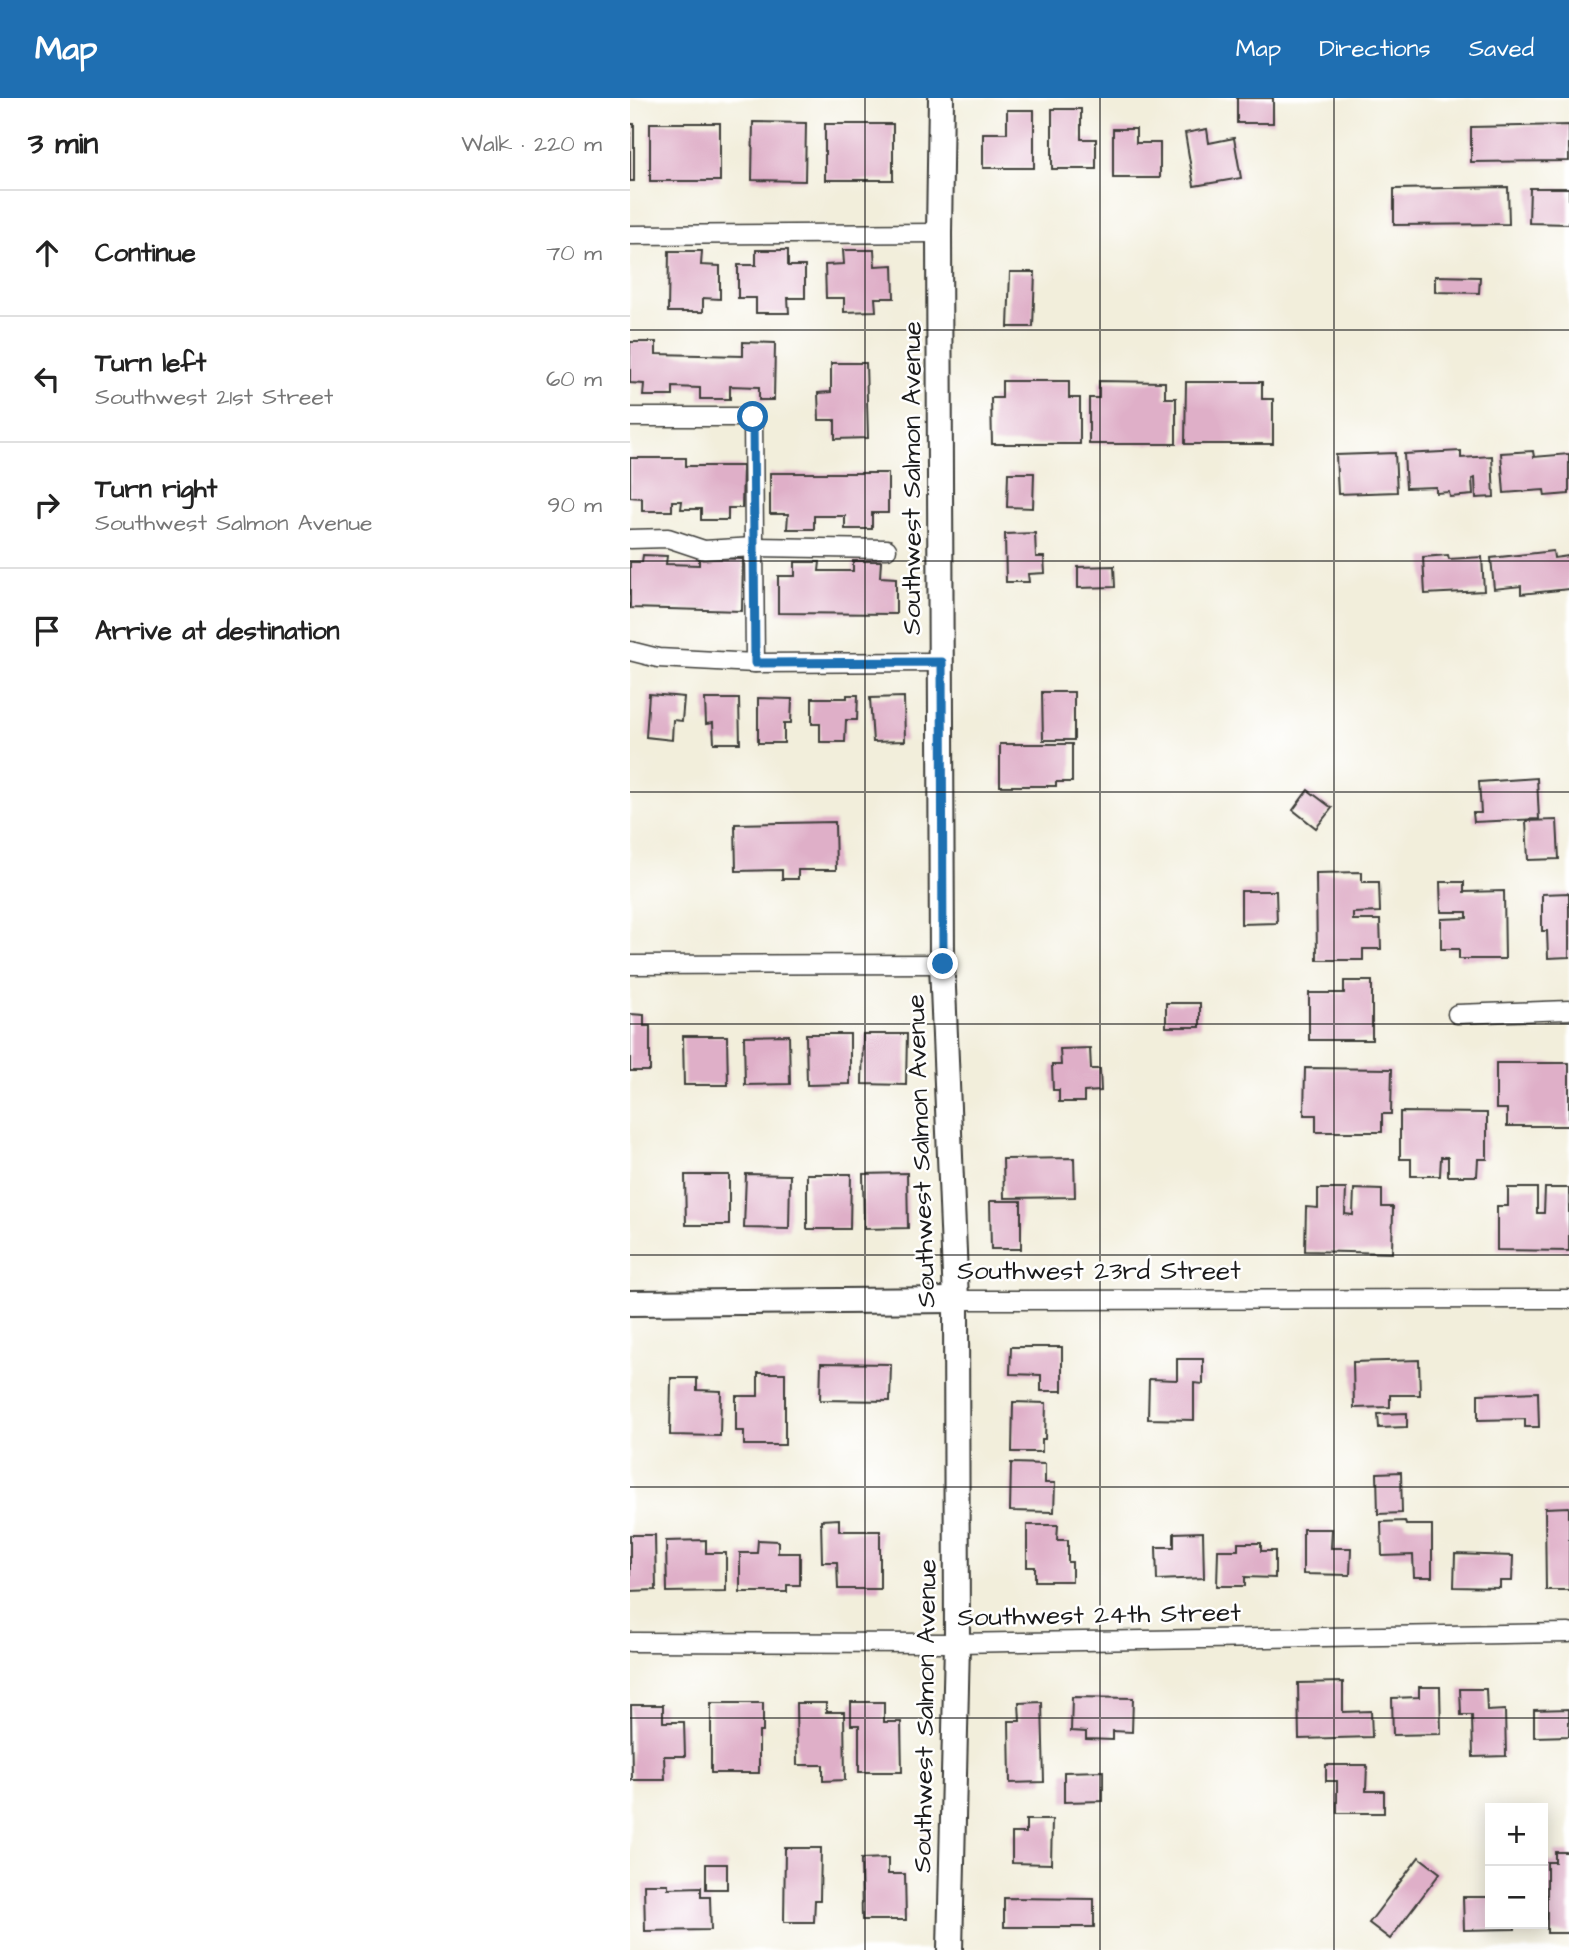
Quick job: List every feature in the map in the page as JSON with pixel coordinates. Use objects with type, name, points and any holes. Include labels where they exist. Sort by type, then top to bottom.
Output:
[{"type":"main road","name":"Southwest Salmon Avenue","points":[[941,98],[939,233],[943,964],[956,1300],[957,1643],[950,1950]]},
{"type":"main road","name":"Southwest 23rd Street","points":[[630,1303],[956,1300]]},
{"type":"street","points":[[630,235],[939,233]]},
{"type":"street","points":[[630,417],[753,417],[755,663]]},
{"type":"street","points":[[630,539],[668,538],[704,550],[754,547],[887,549]]},
{"type":"street","points":[[630,651],[657,658],[755,663],[942,662]]},
{"type":"street","points":[[630,965],[943,964]]},
{"type":"street","points":[[1457,1014],[1569,1010]]},
{"type":"street","name":"Southwest 23rd Street","points":[[956,1300],[1569,1299]]},
{"type":"street","name":"Southwest 24th Street","points":[[630,1642],[957,1643],[1569,1633]]},
{"type":"building","points":[[1237,98],[1273,98],[1273,123],[1237,123]]},
{"type":"building","points":[[1052,109],[1081,109],[1081,139],[1096,139],[1096,169],[1052,169]]},
{"type":"building","points":[[1007,110],[1034,110],[1034,168],[983,168],[983,133],[1007,133]]},
{"type":"building","points":[[753,122],[806,123],[805,181],[752,180]]},
{"type":"building","points":[[650,123],[720,123],[720,181],[650,181]]},
{"type":"building","points":[[630,124],[634,124],[634,181],[630,181]]},
{"type":"building","points":[[825,124],[893,124],[893,180],[825,180]]},
{"type":"building","points":[[1569,125],[1569,161],[1471,162],[1471,127]]},
{"type":"building","points":[[1113,129],[1136,129],[1136,143],[1160,143],[1160,178],[1113,178]]},
{"type":"building","points":[[1207,129],[1209,143],[1234,138],[1241,178],[1194,186],[1185,133]]},
{"type":"building","points":[[1508,187],[1509,224],[1394,225],[1394,189]]},
{"type":"building","points":[[1530,188],[1569,188],[1569,224],[1529,223]]},
{"type":"building","points":[[756,250],[788,250],[788,266],[805,266],[805,298],[788,298],[789,313],[756,313],[756,298],[738,298],[738,265],[756,265]]},
{"type":"building","points":[[843,250],[874,250],[875,266],[893,265],[894,298],[875,298],[876,311],[844,312],[844,298],[826,298],[825,265],[844,264]]},
{"type":"building","points":[[669,251],[702,251],[701,265],[720,266],[720,299],[703,298],[703,312],[668,312]]},
{"type":"building","points":[[1010,272],[1035,272],[1033,327],[1008,327]]},
{"type":"building","points":[[1435,276],[1480,277],[1479,293],[1435,292]]},
{"type":"building","points":[[630,342],[656,342],[656,354],[743,356],[743,342],[775,343],[774,400],[759,400],[759,387],[730,386],[730,399],[700,399],[700,388],[673,387],[673,396],[643,396],[644,384],[630,383]]},
{"type":"building","points":[[831,363],[866,363],[868,438],[835,439],[835,420],[819,420],[818,393],[831,392]]},
{"type":"building","points":[[1002,381],[1069,381],[1069,398],[1080,398],[1080,444],[992,444],[991,398],[1002,398]]},
{"type":"building","points":[[1099,381],[1165,382],[1165,398],[1176,398],[1176,444],[1089,444],[1089,398],[1099,398]]},
{"type":"building","points":[[1186,382],[1262,382],[1262,399],[1273,399],[1273,444],[1185,444]]},
{"type":"building","points":[[1461,451],[1461,458],[1492,456],[1494,497],[1476,498],[1475,478],[1472,479],[1473,495],[1450,497],[1449,492],[1436,493],[1436,487],[1406,488],[1404,454]]},
{"type":"building","points":[[1533,451],[1534,457],[1569,454],[1569,494],[1545,496],[1544,490],[1504,493],[1501,453]]},
{"type":"building","points":[[1395,453],[1397,492],[1338,494],[1336,455]]},
{"type":"building","points":[[630,458],[686,458],[686,466],[743,466],[742,508],[728,508],[728,520],[701,520],[701,509],[681,509],[682,501],[672,501],[672,511],[642,511],[642,498],[630,497]]},
{"type":"building","points":[[770,473],[888,473],[888,513],[872,513],[872,529],[845,529],[845,516],[814,516],[814,529],[787,529],[788,514],[770,514]]},
{"type":"building","points":[[1008,473],[1034,473],[1033,508],[1007,507]]},
{"type":"building","points":[[1035,533],[1036,557],[1044,557],[1045,573],[1028,574],[1029,582],[1006,582],[1005,534]]},
{"type":"building","points":[[1553,551],[1554,558],[1569,556],[1569,589],[1521,594],[1521,586],[1494,589],[1491,558]]},
{"type":"building","points":[[643,555],[667,556],[666,564],[699,565],[699,558],[743,559],[742,611],[630,608],[630,562],[642,562]]},
{"type":"building","points":[[1448,555],[1449,559],[1482,557],[1484,591],[1425,594],[1423,557]]},
{"type":"building","points":[[853,561],[881,561],[880,577],[896,578],[896,614],[778,613],[778,576],[795,576],[795,562],[820,562],[819,571],[853,571]]},
{"type":"building","points":[[1114,566],[1115,587],[1078,588],[1078,567]]},
{"type":"building","points":[[1042,692],[1074,692],[1074,740],[1043,740]]},
{"type":"building","points":[[649,694],[684,697],[682,721],[673,720],[672,740],[646,737]]},
{"type":"building","points":[[847,695],[858,695],[857,720],[846,720],[845,742],[820,742],[820,724],[812,724],[812,698],[847,698]]},
{"type":"building","points":[[904,697],[905,741],[873,742],[870,698]]},
{"type":"building","points":[[758,698],[792,699],[791,723],[784,723],[784,743],[758,743]]},
{"type":"building","points":[[705,699],[739,699],[740,743],[714,743],[713,723],[706,724]]},
{"type":"building","points":[[1000,744],[1072,744],[1072,782],[1056,782],[1056,786],[1000,786]]},
{"type":"building","points":[[1537,778],[1539,819],[1474,822],[1473,813],[1481,813],[1479,782]]},
{"type":"building","points":[[1308,790],[1332,808],[1316,828],[1293,810]]},
{"type":"building","points":[[1557,820],[1559,859],[1528,860],[1526,821]]},
{"type":"building","points":[[835,822],[836,870],[798,870],[798,879],[782,879],[782,870],[736,871],[735,824]]},
{"type":"building","points":[[1362,872],[1362,882],[1379,882],[1380,912],[1353,913],[1353,920],[1380,920],[1381,949],[1363,949],[1363,960],[1317,960],[1316,873]]},
{"type":"building","points":[[1440,882],[1464,882],[1464,892],[1504,891],[1505,959],[1459,959],[1459,949],[1441,949],[1441,919],[1467,918],[1467,912],[1441,912]]},
{"type":"building","points":[[1241,891],[1276,891],[1277,923],[1241,924]]},
{"type":"building","points":[[1569,893],[1569,957],[1548,958],[1547,931],[1542,931],[1542,894]]},
{"type":"building","points":[[1344,981],[1372,981],[1372,1040],[1309,1040],[1309,993],[1344,993]]},
{"type":"building","points":[[1166,1003],[1200,1003],[1200,1027],[1166,1027]]},
{"type":"building","points":[[630,1014],[644,1015],[644,1026],[650,1026],[650,1071],[630,1071]]},
{"type":"building","points":[[806,1034],[850,1034],[850,1084],[807,1085]]},
{"type":"building","points":[[863,1034],[907,1034],[906,1085],[862,1084]]},
{"type":"building","points":[[789,1035],[790,1084],[745,1085],[744,1036]]},
{"type":"building","points":[[683,1036],[727,1036],[728,1085],[684,1085]]},
{"type":"building","points":[[1090,1048],[1091,1069],[1100,1069],[1101,1091],[1084,1092],[1084,1102],[1059,1102],[1059,1090],[1053,1090],[1052,1065],[1061,1065],[1060,1049]]},
{"type":"building","points":[[1496,1063],[1569,1063],[1569,1126],[1507,1126],[1507,1109],[1496,1109]]},
{"type":"building","points":[[1305,1068],[1392,1069],[1391,1114],[1382,1114],[1382,1132],[1316,1132],[1316,1115],[1304,1115]]},
{"type":"building","points":[[1400,1112],[1487,1113],[1487,1159],[1478,1159],[1477,1176],[1448,1176],[1448,1157],[1441,1157],[1440,1176],[1411,1176],[1411,1159],[1400,1159]]},
{"type":"building","points":[[1074,1158],[1075,1197],[1004,1198],[1003,1159]]},
{"type":"building","points":[[907,1173],[908,1228],[864,1229],[863,1174]]},
{"type":"building","points":[[746,1174],[790,1175],[789,1229],[744,1228]]},
{"type":"building","points":[[807,1174],[851,1174],[850,1229],[807,1229]]},
{"type":"building","points":[[685,1175],[729,1175],[729,1225],[686,1225]]},
{"type":"building","points":[[1508,1188],[1537,1188],[1537,1213],[1544,1213],[1545,1188],[1569,1188],[1569,1251],[1497,1250],[1497,1206],[1508,1206]]},
{"type":"building","points":[[1318,1189],[1346,1189],[1345,1214],[1353,1215],[1354,1189],[1382,1190],[1382,1207],[1393,1207],[1392,1253],[1305,1251],[1306,1207],[1318,1208]]},
{"type":"building","points":[[990,1201],[1021,1201],[1021,1249],[991,1249]]},
{"type":"building","points":[[1011,1347],[1062,1347],[1062,1391],[1041,1391],[1041,1375],[1010,1374]]},
{"type":"building","points":[[1177,1359],[1203,1359],[1203,1384],[1194,1383],[1194,1420],[1148,1419],[1149,1379],[1177,1380]]},
{"type":"building","points":[[1419,1360],[1420,1395],[1390,1395],[1390,1407],[1354,1408],[1353,1362]]},
{"type":"building","points":[[821,1363],[891,1364],[890,1401],[820,1400]]},
{"type":"building","points":[[758,1373],[785,1373],[785,1445],[744,1445],[744,1431],[736,1431],[736,1396],[758,1396]]},
{"type":"building","points":[[671,1378],[697,1378],[697,1390],[721,1391],[720,1436],[670,1435]]},
{"type":"building","points":[[1538,1392],[1539,1427],[1525,1427],[1525,1419],[1478,1420],[1478,1394]]},
{"type":"building","points":[[1013,1402],[1046,1403],[1042,1452],[1012,1452]]},
{"type":"building","points":[[1407,1413],[1407,1427],[1379,1428],[1378,1414]]},
{"type":"building","points":[[1011,1463],[1045,1464],[1045,1483],[1055,1483],[1054,1512],[1010,1511]]},
{"type":"building","points":[[1401,1472],[1402,1513],[1378,1514],[1377,1473]]},
{"type":"building","points":[[1569,1507],[1569,1590],[1546,1590],[1545,1508]]},
{"type":"building","points":[[839,1519],[839,1531],[880,1531],[880,1589],[838,1589],[837,1562],[822,1562],[821,1520]]},
{"type":"building","points":[[1405,1521],[1406,1525],[1432,1525],[1432,1577],[1414,1577],[1413,1555],[1382,1556],[1381,1522]]},
{"type":"building","points":[[1027,1525],[1058,1525],[1057,1540],[1068,1540],[1068,1562],[1072,1562],[1072,1581],[1035,1581],[1035,1567],[1027,1567]]},
{"type":"building","points":[[1303,1529],[1332,1529],[1331,1548],[1351,1548],[1350,1575],[1303,1574]]},
{"type":"building","points":[[1203,1532],[1204,1578],[1157,1580],[1156,1547],[1174,1547],[1174,1533]]},
{"type":"building","points":[[630,1535],[655,1535],[656,1590],[630,1591]]},
{"type":"building","points":[[706,1540],[706,1553],[726,1553],[726,1591],[667,1592],[666,1541]]},
{"type":"building","points":[[758,1540],[778,1541],[778,1553],[800,1553],[800,1585],[787,1585],[787,1592],[740,1592],[740,1553],[757,1553]]},
{"type":"building","points":[[1238,1543],[1261,1543],[1261,1551],[1275,1551],[1275,1578],[1245,1577],[1245,1586],[1217,1586],[1218,1550],[1238,1550]]},
{"type":"building","points":[[1455,1554],[1513,1556],[1512,1581],[1500,1581],[1500,1588],[1454,1587]]},
{"type":"building","points":[[1343,1682],[1343,1712],[1371,1711],[1372,1737],[1299,1739],[1298,1683]]},
{"type":"building","points":[[1419,1687],[1440,1687],[1441,1734],[1393,1735],[1392,1698],[1419,1697]]},
{"type":"building","points":[[1460,1689],[1486,1689],[1487,1711],[1505,1710],[1506,1756],[1473,1757],[1472,1715],[1461,1715]]},
{"type":"building","points":[[1072,1697],[1133,1698],[1132,1732],[1113,1731],[1113,1740],[1086,1739],[1086,1732],[1071,1731]]},
{"type":"building","points":[[851,1702],[884,1702],[884,1722],[901,1722],[902,1772],[859,1772],[859,1725],[851,1725]]},
{"type":"building","points":[[1042,1702],[1044,1782],[1010,1783],[1009,1721],[1020,1721],[1019,1703]]},
{"type":"building","points":[[711,1703],[763,1703],[763,1732],[759,1732],[759,1773],[711,1773]]},
{"type":"building","points":[[796,1703],[826,1703],[826,1712],[844,1712],[845,1780],[823,1781],[823,1765],[797,1765]]},
{"type":"building","points":[[631,1705],[663,1705],[663,1722],[684,1722],[685,1756],[664,1756],[665,1780],[632,1780]]},
{"type":"building","points":[[1569,1709],[1569,1736],[1534,1737],[1534,1710]]},
{"type":"building","points":[[1326,1765],[1367,1765],[1366,1791],[1384,1791],[1384,1813],[1337,1813],[1337,1781],[1326,1781]]},
{"type":"building","points":[[1103,1771],[1103,1801],[1064,1802],[1064,1772]]},
{"type":"building","points":[[1026,1820],[1052,1820],[1051,1864],[1012,1863],[1012,1833],[1026,1833]]},
{"type":"building","points":[[785,1848],[821,1848],[820,1900],[815,1900],[814,1922],[784,1922]]},
{"type":"building","points":[[1555,1852],[1569,1852],[1569,1933],[1547,1933],[1548,1862],[1555,1862]]},
{"type":"building","points":[[1419,1857],[1440,1873],[1390,1939],[1369,1923]]},
{"type":"building","points":[[888,1858],[888,1874],[905,1874],[906,1920],[862,1920],[861,1859]]},
{"type":"building","points":[[706,1864],[727,1864],[727,1889],[706,1889]]},
{"type":"building","points":[[644,1884],[668,1884],[668,1888],[701,1887],[701,1897],[710,1897],[711,1930],[645,1931]]},
{"type":"building","points":[[1463,1897],[1485,1897],[1485,1929],[1515,1929],[1464,1930]]},
{"type":"building","points":[[1004,1898],[1094,1899],[1094,1927],[1004,1927]]},
{"type":"route","points":[[753,417],[755,663],[942,662],[943,964]]}]
